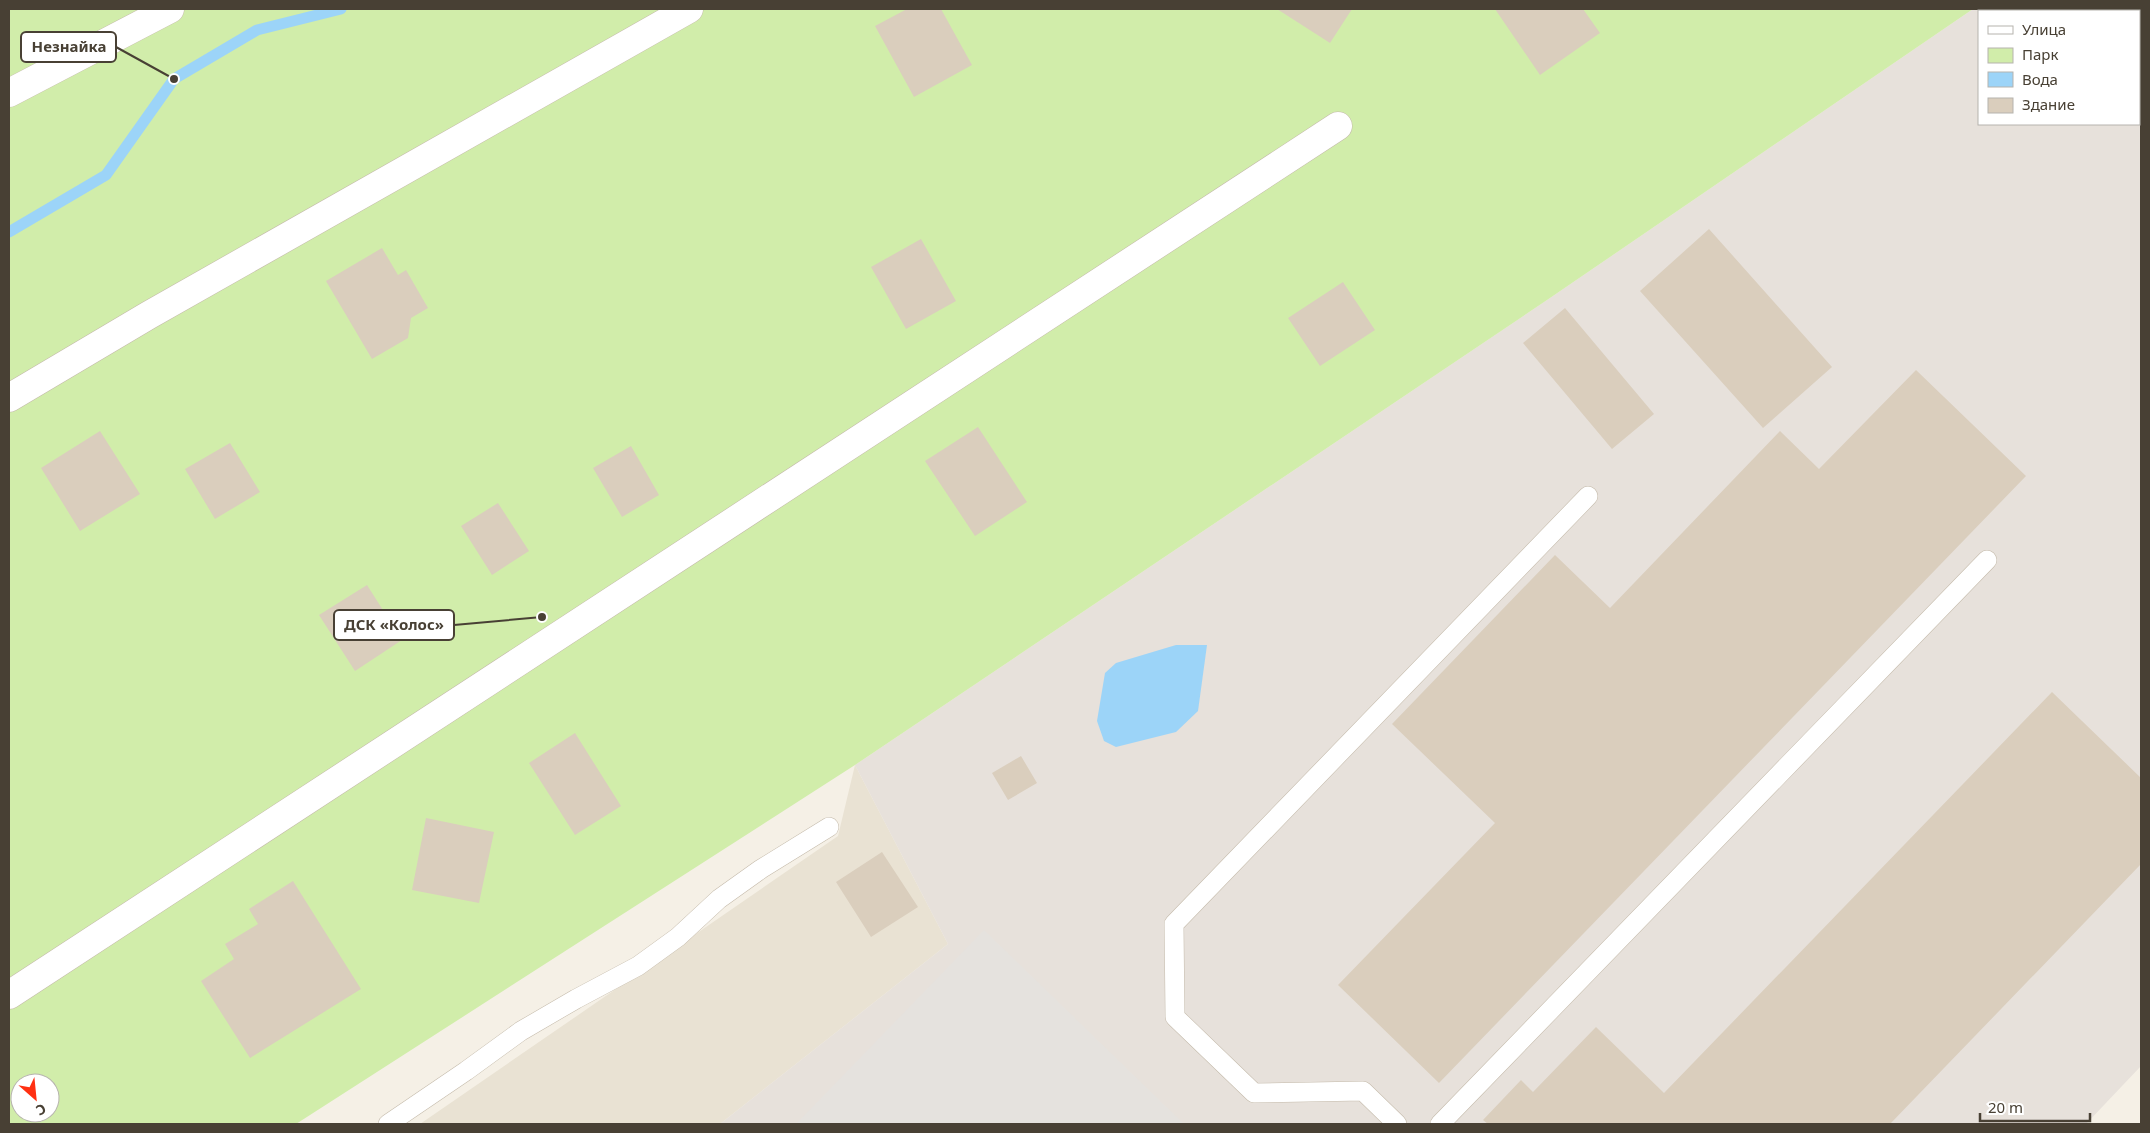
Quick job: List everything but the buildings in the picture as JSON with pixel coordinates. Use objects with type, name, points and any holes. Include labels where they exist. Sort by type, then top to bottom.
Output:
[{"type":"street","points":[[9,93],[170,9]]},
{"type":"street","points":[[9,398],[149,315],[689,9]]},
{"type":"street","points":[[9,995],[1338,126]]},
{"type":"lane","points":[[1397,1124],[1363,1091],[1254,1093],[1176,1017],[1174,924],[1588,496]]},
{"type":"lane","points":[[1440,1124],[1987,560]]},
{"type":"lane","points":[[388,1124],[522,1031],[576,999],[638,966],[678,937],[720,899],[761,868],[829,827]]},
{"type":"shaded area","points":[[1973,9],[2141,9],[2141,1066],[2086,1124],[720,1124],[948,944],[855,765],[1550,298]]},
{"type":"shaded area","points":[[855,765],[948,944],[720,1124],[420,1124],[838,836]]},
{"type":"shaded area","points":[[984,930],[1184,1124],[796,1124]]},
{"type":"green space","points":[[9,9],[1973,9],[1550,298],[855,765],[296,1124],[9,1124]]},
{"type":"water","points":[[1176,645],[1207,645],[1198,711],[1176,732],[1116,747],[1104,741],[1097,721],[1105,673],[1116,663]]},
{"type":"waterway","points":[[9,232],[106,175],[174,79],[257,30],[341,9]]},
{"type":"place","name":"Незнайка","points":[[174,79]]},
{"type":"place","name":"ДСК «Колос»","points":[[542,617]]}]
